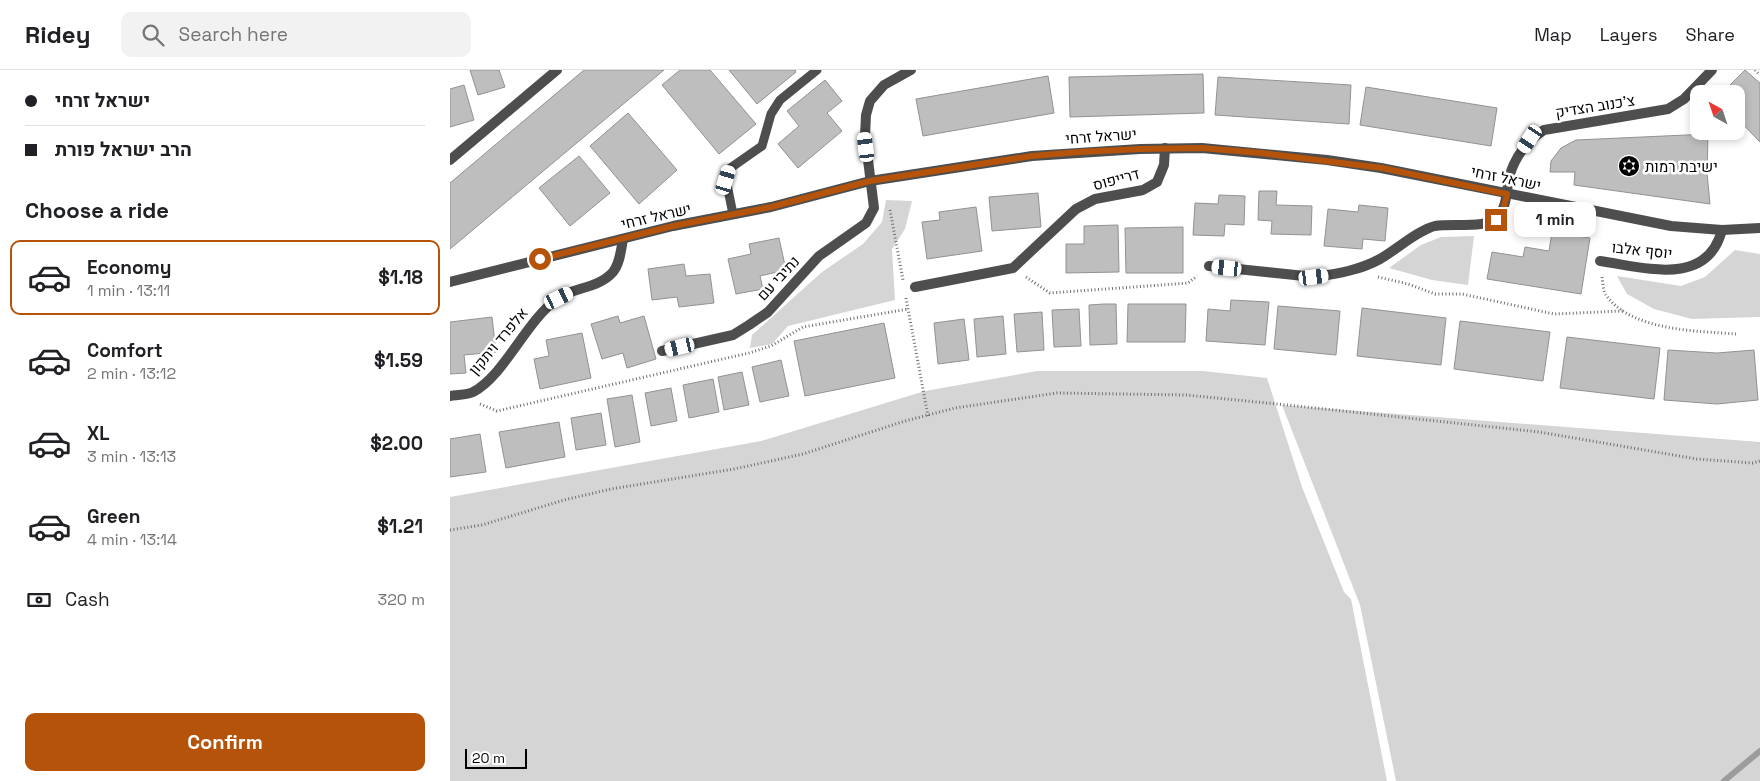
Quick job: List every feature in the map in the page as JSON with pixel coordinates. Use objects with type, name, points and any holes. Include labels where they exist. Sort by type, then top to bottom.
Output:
[{"type":"street","points":[[450,160],[557,70]]},
{"type":"street","name":"נתיבי עם","points":[[662,351],[733,335],[768,312],[820,256],[866,223],[874,208],[865,136],[866,115],[870,101],[884,85],[911,70]]},
{"type":"street","name":"צ'כנוב הצדיק","points":[[1209,266],[1314,277],[1354,270],[1379,260],[1433,227],[1454,224],[1485,224],[1496,220],[1503,210],[1510,174],[1518,156],[1530,139],[1544,130],[1668,108],[1684,99],[1712,70]]},
{"type":"street","name":"ישראל זרחי","points":[[450,282],[623,239],[771,207],[870,181],[1032,156],[1165,148],[1202,148],[1327,160],[1382,168],[1671,226],[1722,230],[1760,228]]},
{"type":"street","name":"דרייפוס","points":[[1013,268],[1076,209],[1095,199],[1113,194],[1143,190],[1157,182],[1164,165],[1165,148]]},
{"type":"street","name":"יוסף אלבו","points":[[1600,261],[1666,270],[1689,268],[1709,257],[1718,243],[1722,230]]},
{"type":"street","name":"אלפרד ויתקון","points":[[450,396],[472,392],[488,380],[541,313],[559,298],[601,282],[614,271],[620,257],[623,239]]},
{"type":"street","points":[[915,287],[1013,268]]},
{"type":"lane","points":[[733,214],[726,180],[729,169],[762,146],[771,114],[780,100],[816,70]]},
{"type":"path","points":[[1755,70],[1760,75]]},
{"type":"path","points":[[1600,261],[1605,294],[1623,311],[1648,323],[1691,330],[1736,334]]},
{"type":"path","points":[[1013,268],[1050,293],[1188,283],[1209,266]]},
{"type":"path","points":[[1376,276],[1408,284],[1435,294],[1462,294],[1554,314],[1623,311]]},
{"type":"path","points":[[450,530],[482,524],[564,500],[611,489],[734,469],[803,454],[905,421],[955,408],[1057,393],[1186,395],[1539,432],[1698,459],[1752,463],[1760,461]]},
{"type":"shaded area","points":[[886,200],[912,201],[905,229],[892,249],[895,300],[788,326],[772,344],[750,348],[752,335],[822,272],[863,244],[882,222]]},
{"type":"shaded area","points":[[1474,236],[1468,285],[1432,280],[1389,268],[1421,245],[1441,237]]},
{"type":"shaded area","points":[[1735,250],[1760,254],[1760,317],[1692,319],[1654,309],[1627,294],[1617,276],[1681,286],[1705,277]]},
{"type":"shaded area","points":[[1037,371],[1203,371],[1267,378],[1302,487],[1344,592],[1351,599],[1387,781],[450,781],[450,497],[761,441],[925,391]]},
{"type":"shaded area","points":[[1282,405],[1760,442],[1760,781],[1396,781],[1360,605]]},
{"type":"building","points":[[470,70],[499,70],[505,87],[478,95]]},
{"type":"building","points":[[584,70],[664,70],[450,249],[450,183]]},
{"type":"building","points":[[680,70],[710,70],[756,124],[719,154],[662,85]]},
{"type":"building","points":[[729,70],[795,70],[796,72],[757,104]]},
{"type":"building","points":[[1745,70],[1760,83],[1760,142],[1745,126],[1745,85],[1730,85]]},
{"type":"building","points":[[1203,74],[1204,113],[1070,117],[1069,77]]},
{"type":"building","points":[[1048,76],[1054,113],[923,136],[916,99]]},
{"type":"building","points":[[1218,77],[1351,85],[1349,124],[1215,115]]},
{"type":"building","points":[[825,80],[842,101],[827,113],[842,131],[798,168],[778,144],[799,126],[787,111]]},
{"type":"building","points":[[464,85],[474,120],[450,127],[450,89]]},
{"type":"building","points":[[1366,87],[1497,108],[1491,146],[1360,125]]},
{"type":"building","points":[[628,113],[677,170],[639,204],[590,146]]},
{"type":"building","name":"ישיבת רמות","points":[[1690,135],[1690,140],[1708,140],[1707,173],[1710,204],[1574,185],[1575,172],[1550,172],[1551,161],[1561,148],[1576,140]]},
{"type":"building","points":[[579,156],[610,193],[570,226],[539,188]]},
{"type":"building","points":[[1259,191],[1277,191],[1276,205],[1312,206],[1311,235],[1271,234],[1272,221],[1258,220]]},
{"type":"building","points":[[1038,193],[1041,227],[992,231],[989,197]]},
{"type":"building","points":[[1219,195],[1245,196],[1244,225],[1225,224],[1224,236],[1193,235],[1195,203],[1218,204]]},
{"type":"building","points":[[1359,205],[1388,208],[1385,241],[1363,239],[1362,249],[1324,246],[1328,209],[1358,212]]},
{"type":"building","points":[[976,207],[982,251],[927,259],[922,222],[940,220],[939,212]]},
{"type":"building","points":[[1118,225],[1119,272],[1066,273],[1066,244],[1084,244],[1084,226]]},
{"type":"building","points":[[1183,227],[1183,273],[1126,273],[1125,228]]},
{"type":"building","points":[[1552,232],[1590,238],[1581,294],[1487,279],[1492,252],[1523,257],[1525,247],[1549,251]]},
{"type":"building","points":[[779,238],[786,270],[760,276],[763,289],[736,294],[728,259],[751,254],[749,244]]},
{"type":"building","points":[[684,264],[686,276],[710,274],[714,303],[679,307],[677,297],[652,300],[648,269]]},
{"type":"building","points":[[1231,300],[1269,302],[1265,345],[1206,341],[1208,309],[1230,311]]},
{"type":"building","points":[[1116,304],[1117,344],[1090,345],[1089,305]]},
{"type":"building","points":[[1128,304],[1186,304],[1185,342],[1127,342]]},
{"type":"building","points":[[1278,306],[1340,311],[1336,355],[1274,349]]},
{"type":"building","points":[[1362,308],[1446,318],[1441,365],[1357,356]]},
{"type":"building","points":[[1079,309],[1081,346],[1054,347],[1052,310]]},
{"type":"building","points":[[1042,312],[1044,350],[1017,352],[1014,314]]},
{"type":"building","points":[[618,316],[620,323],[644,316],[656,359],[627,368],[623,353],[602,359],[591,324]]},
{"type":"building","points":[[1003,316],[1006,354],[977,357],[974,319]]},
{"type":"building","points":[[492,317],[496,352],[464,355],[466,373],[450,374],[450,322]]},
{"type":"building","points":[[964,319],[969,360],[938,364],[934,323]]},
{"type":"building","points":[[1460,321],[1550,332],[1543,381],[1454,369]]},
{"type":"building","points":[[884,323],[895,378],[805,396],[794,341]]},
{"type":"building","points":[[582,333],[591,378],[540,389],[534,359],[549,356],[546,340]]},
{"type":"building","points":[[1567,337],[1660,348],[1654,399],[1560,388]]},
{"type":"building","points":[[1668,350],[1717,353],[1754,350],[1758,400],[1717,404],[1664,400]]},
{"type":"building","points":[[781,360],[789,396],[760,402],[752,367]]},
{"type":"building","points":[[742,372],[749,405],[724,410],[718,377]]},
{"type":"building","points":[[713,379],[719,412],[689,418],[683,385]]},
{"type":"building","points":[[671,388],[677,421],[651,426],[645,393]]},
{"type":"building","points":[[632,395],[640,442],[615,447],[607,399]]},
{"type":"building","points":[[601,413],[606,445],[576,450],[571,418]]},
{"type":"building","points":[[559,422],[565,457],[506,468],[499,432]]},
{"type":"building","points":[[480,434],[486,472],[450,477],[450,439]]},
{"type":"waterway","points":[[1724,781],[1760,751]]},
{"type":"place","name":"ישיבת רמות","points":[[1629,166]]},
{"type":"route","points":[[540,259],[673,226],[771,207],[870,181],[1032,156],[1140,149],[1202,148],[1327,160],[1382,168],[1507,194],[1503,210],[1496,220]]}]
